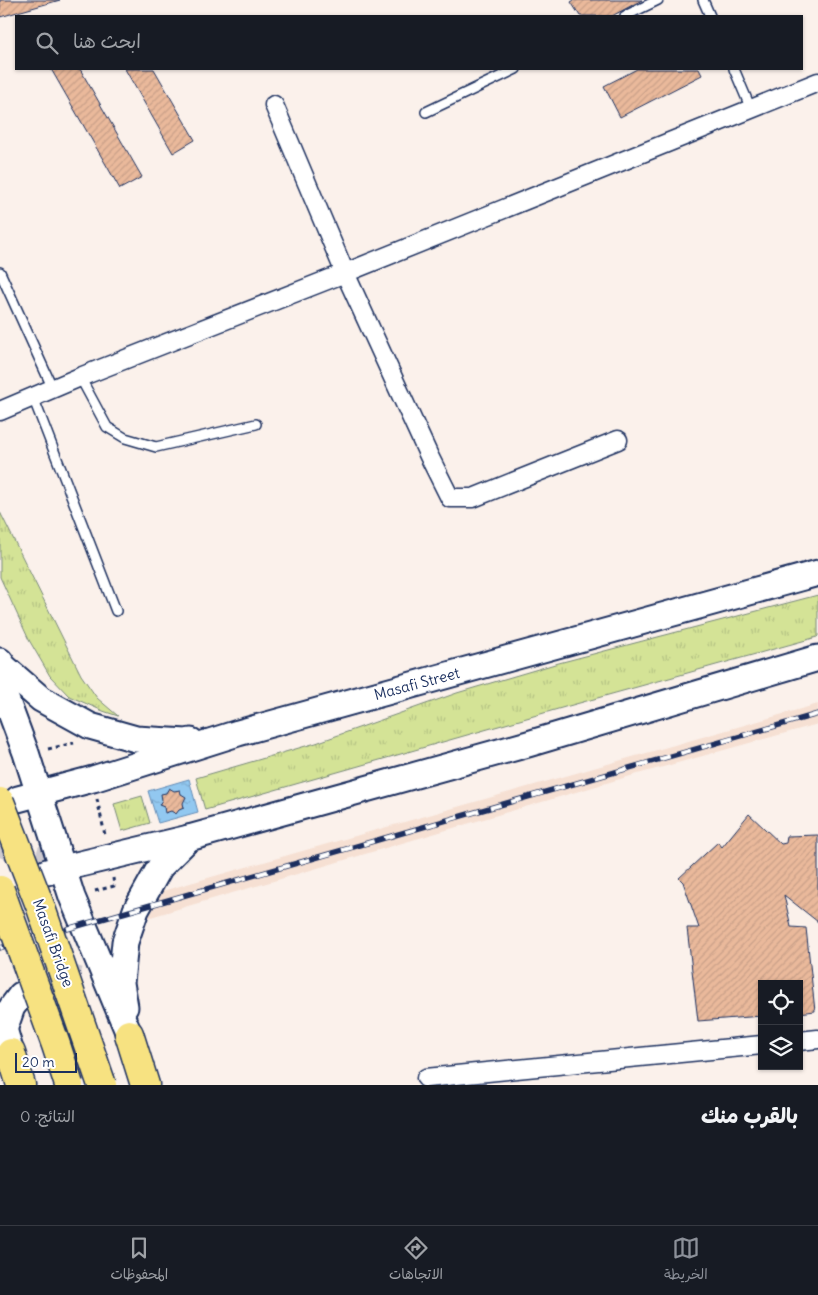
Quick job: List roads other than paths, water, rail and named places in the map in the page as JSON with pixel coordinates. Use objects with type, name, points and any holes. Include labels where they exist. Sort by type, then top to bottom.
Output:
[{"type":"highway","name":"Masafi Bridge","points":[[19,798],[41,908],[102,1085]]},
{"type":"highway","name":"Masafi Bridge","points":[[0,890],[69,1085]]},
{"type":"highway","points":[[4,1033],[21,1085]]},
{"type":"highway","points":[[129,1034],[145,1085]]},
{"type":"main road","name":"Masafi Street","points":[[19,798],[93,779],[238,733],[818,573]]},
{"type":"main road","points":[[51,867],[189,838],[528,744],[818,658]]},
{"type":"main road","points":[[0,661],[41,699],[90,726],[136,739],[179,742],[238,733]]},
{"type":"main road","points":[[0,683],[26,753],[19,798],[51,867],[72,897],[129,1034]]},
{"type":"main road","points":[[129,1034],[121,983],[125,942],[136,910],[160,867],[189,838]]},
{"type":"main road","points":[[86,983],[94,985],[118,1008]]},
{"type":"main road","points":[[4,1033],[12,1008],[21,995]]},
{"type":"street","points":[[0,411],[80,377],[345,273],[818,82]]},
{"type":"street","points":[[274,104],[345,273],[450,498],[473,498],[618,440]]},
{"type":"street","points":[[803,1041],[818,1039]]},
{"type":"street","points":[[426,1078],[758,1045]]},
{"type":"lane","points":[[626,15],[658,0]]},
{"type":"lane","points":[[703,0],[710,15]]},
{"type":"lane","points":[[426,112],[514,70]]},
{"type":"lane","points":[[734,70],[751,109]]},
{"type":"lane","points":[[0,272],[53,389]]},
{"type":"lane","points":[[80,377],[106,427],[125,438],[156,447],[256,424]]},
{"type":"lane","points":[[32,397],[116,611]]},
{"type":"water","points":[[189,779],[198,812],[158,823],[148,791]]},
{"type":"tunnel","points":[[0,844],[43,861]]},
{"type":"tunnel","points":[[21,995],[38,984],[51,979],[73,978],[87,983]]},
{"type":"railway","points":[[67,929],[818,714]]}]
